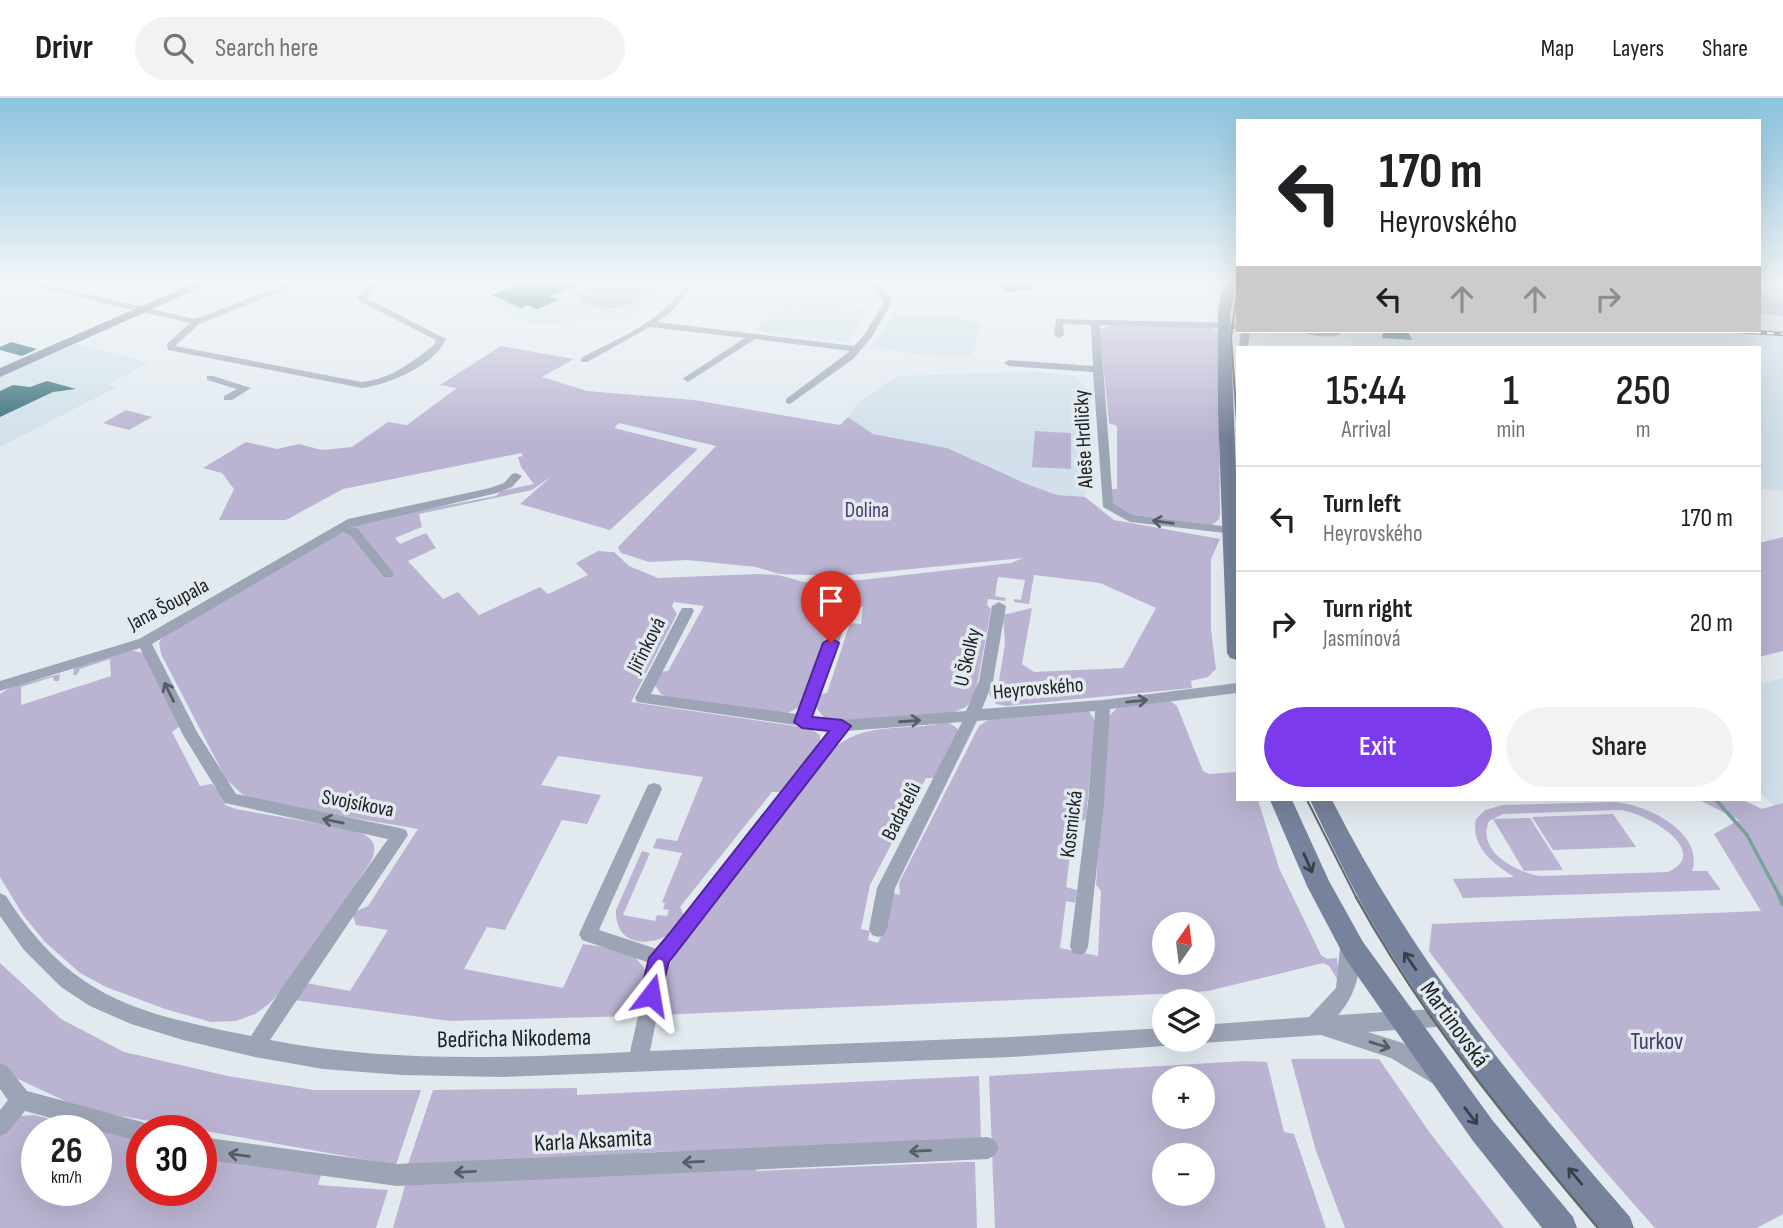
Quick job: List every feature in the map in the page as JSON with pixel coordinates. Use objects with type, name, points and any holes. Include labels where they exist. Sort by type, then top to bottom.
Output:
[{"type":"street","points":[[0,373],[89,334]]},
{"type":"street","points":[[183,334],[171,348],[236,373],[362,385],[381,383],[408,368],[438,346],[441,340],[429,334]]},
{"type":"street","points":[[584,360],[633,334]]},
{"type":"street","points":[[727,334],[856,349]]},
{"type":"street","points":[[790,401],[850,357],[869,334]]},
{"type":"street","name":"Aleše Hrdličky","points":[[1096,334],[1107,505],[1130,518],[1230,531]]},
{"type":"street","points":[[1230,334],[1226,391],[1233,464],[1230,531],[1236,636]]},
{"type":"street","points":[[688,379],[752,337]]},
{"type":"street","name":"Aleše Hrdličky","points":[[1009,363],[1098,369]]},
{"type":"street","points":[[210,378],[236,373]]},
{"type":"street","points":[[228,398],[246,388],[236,373]]},
{"type":"street","points":[[1226,391],[1230,411],[1236,418]]},
{"type":"street","name":"Jana Šoupala","points":[[0,686],[144,642],[342,528],[381,514],[493,491],[508,485],[516,476]]},
{"type":"street","points":[[342,528],[354,532],[388,574]]},
{"type":"street","name":"U Školky","points":[[972,716],[986,681],[999,606]]},
{"type":"street","name":"Jiřinková","points":[[642,698],[687,611]]},
{"type":"street","points":[[802,722],[840,620]]},
{"type":"street","name":"Svojsíkova","points":[[144,642],[191,735],[231,799],[400,835],[288,995],[255,1047]]},
{"type":"street","name":"Heyrovského","points":[[642,698],[842,726],[1103,705],[1236,688]]},
{"type":"street","name":"Kosmická","points":[[1079,947],[1096,803],[1103,705]]},
{"type":"street","name":"Badatelů","points":[[878,929],[886,888],[972,716]]},
{"type":"street","points":[[638,1060],[660,958],[842,726]]},
{"type":"street","points":[[654,789],[588,934],[660,958]]},
{"type":"street","name":"Martinovská","points":[[1281,801],[1314,877],[1349,942],[1448,1085],[1562,1228]]},
{"type":"street","name":"Martinovská","points":[[1322,801],[1373,902],[1449,1017],[1509,1096],[1619,1228]]},
{"type":"street","name":"Bedřicha Nikodema","points":[[0,901],[30,945],[75,987],[111,1006],[153,1023],[255,1047],[351,1062],[434,1066],[638,1060],[1152,1038]]},
{"type":"street","name":"Martinovská","points":[[1315,1025],[1347,991],[1350,976],[1349,942]]},
{"type":"street","points":[[1215,1033],[1449,1017]]},
{"type":"street","points":[[1315,1025],[1396,1050],[1448,1085]]},
{"type":"street","points":[[0,1073],[21,1100],[126,1128]]},
{"type":"street","points":[[0,1126],[21,1100]]},
{"type":"street","name":"Karla Aksamita","points":[[217,1149],[397,1175],[988,1148]]},
{"type":"shaded area","points":[[778,334],[853,334],[848,342]]},
{"type":"shaded area","points":[[881,334],[978,334],[970,356],[919,355],[872,347]]},
{"type":"shaded area","points":[[1350,334],[1783,334],[1783,491],[1761,489],[1761,346],[1353,346]]},
{"type":"shaded area","points":[[76,344],[149,363],[108,384],[117,387],[0,447],[0,376]]},
{"type":"shaded area","points":[[1038,372],[1075,376],[1088,392],[1085,497],[1057,495],[947,448],[873,434],[848,417],[859,402],[898,376]]},
{"type":"shaded area","points":[[1783,678],[1783,803],[1775,806],[1761,794],[1761,684]]},
{"type":"green space","points":[[1100,334],[1218,334],[1219,519],[1212,525],[1133,515],[1113,503],[1111,489],[1117,489],[1117,426],[1109,423]]},
{"type":"green space","name":"Dolina","points":[[501,346],[574,359],[542,377],[587,391],[694,400],[840,425],[848,417],[873,434],[947,448],[1057,495],[1085,497],[1114,520],[1220,539],[1211,559],[1211,630],[1216,669],[1208,677],[1191,681],[1192,688],[1007,706],[996,704],[989,694],[991,688],[998,687],[1005,644],[1003,615],[1032,608],[1022,664],[1034,672],[1123,668],[1156,608],[1100,583],[1034,575],[1029,604],[1014,602],[1014,599],[1021,600],[1025,580],[998,577],[995,596],[1006,598],[1005,601],[988,599],[987,605],[991,609],[975,696],[966,707],[952,713],[840,722],[824,717],[814,704],[818,695],[827,693],[850,623],[861,624],[863,607],[839,604],[836,612],[850,616],[825,613],[822,619],[830,624],[801,706],[784,715],[668,698],[661,694],[654,684],[660,672],[668,671],[704,606],[674,602],[672,606],[677,614],[631,702],[809,728],[820,735],[820,745],[781,792],[772,792],[680,907],[683,918],[678,927],[655,940],[641,941],[628,938],[619,927],[616,910],[642,851],[650,853],[623,915],[655,921],[657,915],[667,916],[669,910],[663,909],[665,903],[662,902],[682,853],[653,848],[657,838],[677,841],[703,777],[558,756],[541,785],[601,795],[587,824],[562,820],[505,930],[487,927],[464,969],[563,988],[583,944],[613,948],[636,959],[648,976],[633,1016],[450,1021],[295,1000],[306,983],[350,991],[388,930],[356,925],[352,913],[368,906],[418,829],[265,803],[243,795],[226,779],[161,654],[159,643],[163,636],[358,522],[496,496],[501,491],[534,484],[521,467],[518,457],[523,456],[521,453],[343,489],[286,520],[219,520],[234,489],[222,473],[203,468],[246,442],[277,449],[299,444],[322,450],[352,447],[388,422],[407,425],[457,388],[440,385]],"holes":[[[619,423],[716,446],[618,547],[621,553],[649,562],[687,560],[756,567],[779,574],[841,576],[1023,558],[1011,563],[861,580],[804,582],[778,575],[756,574],[658,578],[629,566],[614,552],[598,551],[576,563],[588,575],[548,594],[540,587],[479,615],[458,592],[443,599],[408,561],[436,548],[426,533],[400,544],[395,538],[422,527],[419,514],[532,490],[552,476],[520,504],[610,530],[698,449],[614,428]]]},
{"type":"green space","points":[[126,410],[152,417],[129,430],[103,423]]},
{"type":"green space","points":[[1035,431],[1071,433],[1071,469],[1032,467]]},
{"type":"green space","points":[[1783,537],[1783,651],[1761,656],[1761,542]]},
{"type":"green space","points":[[131,650],[143,653],[180,726],[172,732],[200,786],[212,784],[224,798],[225,805],[236,809],[354,830],[370,838],[374,846],[370,863],[294,976],[269,1004],[255,1014],[236,1021],[211,1022],[165,1009],[106,987],[80,973],[45,942],[23,915],[0,877],[0,694],[13,686],[60,674],[59,681],[54,681],[53,677],[21,687],[21,705],[111,676],[110,659],[80,669],[77,675],[73,675],[74,668]]},
{"type":"green space","points":[[1168,699],[1177,706],[1203,771],[1209,774],[1236,772],[1236,801],[1258,801],[1279,868],[1321,955],[1327,959],[1337,958],[1340,984],[1329,966],[1323,963],[1215,989],[1152,989],[1152,994],[657,1015],[660,986],[675,954],[827,754],[856,735],[948,722],[957,728],[960,737],[934,778],[926,778],[870,885],[861,929],[870,931],[868,940],[878,943],[888,919],[893,893],[900,895],[899,883],[979,726],[991,718],[1089,711],[1095,721],[1086,819],[1074,824],[1066,887],[1077,890],[1075,903],[1066,901],[1060,948],[1098,956],[1101,891],[1096,885],[1108,717],[1117,708]]},
{"type":"green space","name":"Turkov","points":[[1701,801],[1745,801],[1762,809],[1783,803],[1783,1214],[1757,1228],[1655,1228],[1539,1093],[1429,951],[1432,924],[1761,911],[1714,834],[1739,820]]},
{"type":"green space","points":[[1614,802],[1642,808],[1656,814],[1681,833],[1690,844],[1694,857],[1692,871],[1707,871],[1721,890],[1463,898],[1453,879],[1514,877],[1485,854],[1475,829],[1476,819],[1485,810],[1503,805]],"holes":[[[1620,810],[1631,812],[1670,834],[1683,854],[1680,863],[1668,872],[1541,876],[1520,870],[1501,859],[1493,851],[1486,832],[1489,821],[1503,814]]]},
{"type":"green space","points":[[1613,814],[1636,847],[1553,850],[1532,817]]},
{"type":"green space","points":[[1530,818],[1563,870],[1524,871],[1493,819]]},
{"type":"green space","points":[[0,963],[61,1019],[124,1052],[228,1076],[313,1090],[421,1090],[396,1165],[217,1133],[217,1115],[126,1117],[82,1109],[16,1078],[0,1063]]},
{"type":"green space","points":[[1291,1059],[1379,1059],[1430,1133],[1504,1228],[1345,1228],[1316,1151]]},
{"type":"green space","points":[[1245,1061],[1267,1062],[1284,1132],[1294,1134],[1326,1228],[995,1228],[989,1076],[1152,1066],[1152,1129],[1215,1129],[1215,1066],[1160,1066]]},
{"type":"green space","points":[[979,1076],[981,1140],[879,1147],[652,1152],[564,1160],[407,1167],[433,1090],[577,1088],[577,1095]]},
{"type":"green space","points":[[21,1116],[21,1206],[112,1206],[112,1134],[126,1137],[126,1206],[217,1206],[217,1156],[322,1172],[318,1185],[388,1190],[376,1228],[0,1228],[0,1130]]},
{"type":"green space","points":[[975,1162],[977,1228],[393,1228],[406,1182],[756,1163],[756,1171]]},
{"type":"building","points":[[1383,334],[1409,334],[1412,340],[1382,338]]},
{"type":"building","points":[[11,342],[37,349],[22,356],[0,350],[0,347]]},
{"type":"building","points":[[47,381],[76,389],[53,392],[0,417],[0,391],[13,385],[30,387]]},
{"type":"waterway","points":[[1717,801],[1747,835],[1780,898]]},
{"type":"waterway","points":[[1780,898],[1783,904]]},
{"type":"tram line","points":[[1231,334],[1236,408]]},
{"type":"tram line","points":[[1308,801],[1357,899]]},
{"type":"tram line","points":[[1356,897],[1409,985],[1438,1027],[1500,1109],[1598,1228]]},
{"type":"route","points":[[651,995],[660,958],[842,726],[802,722],[831,643]]}]
